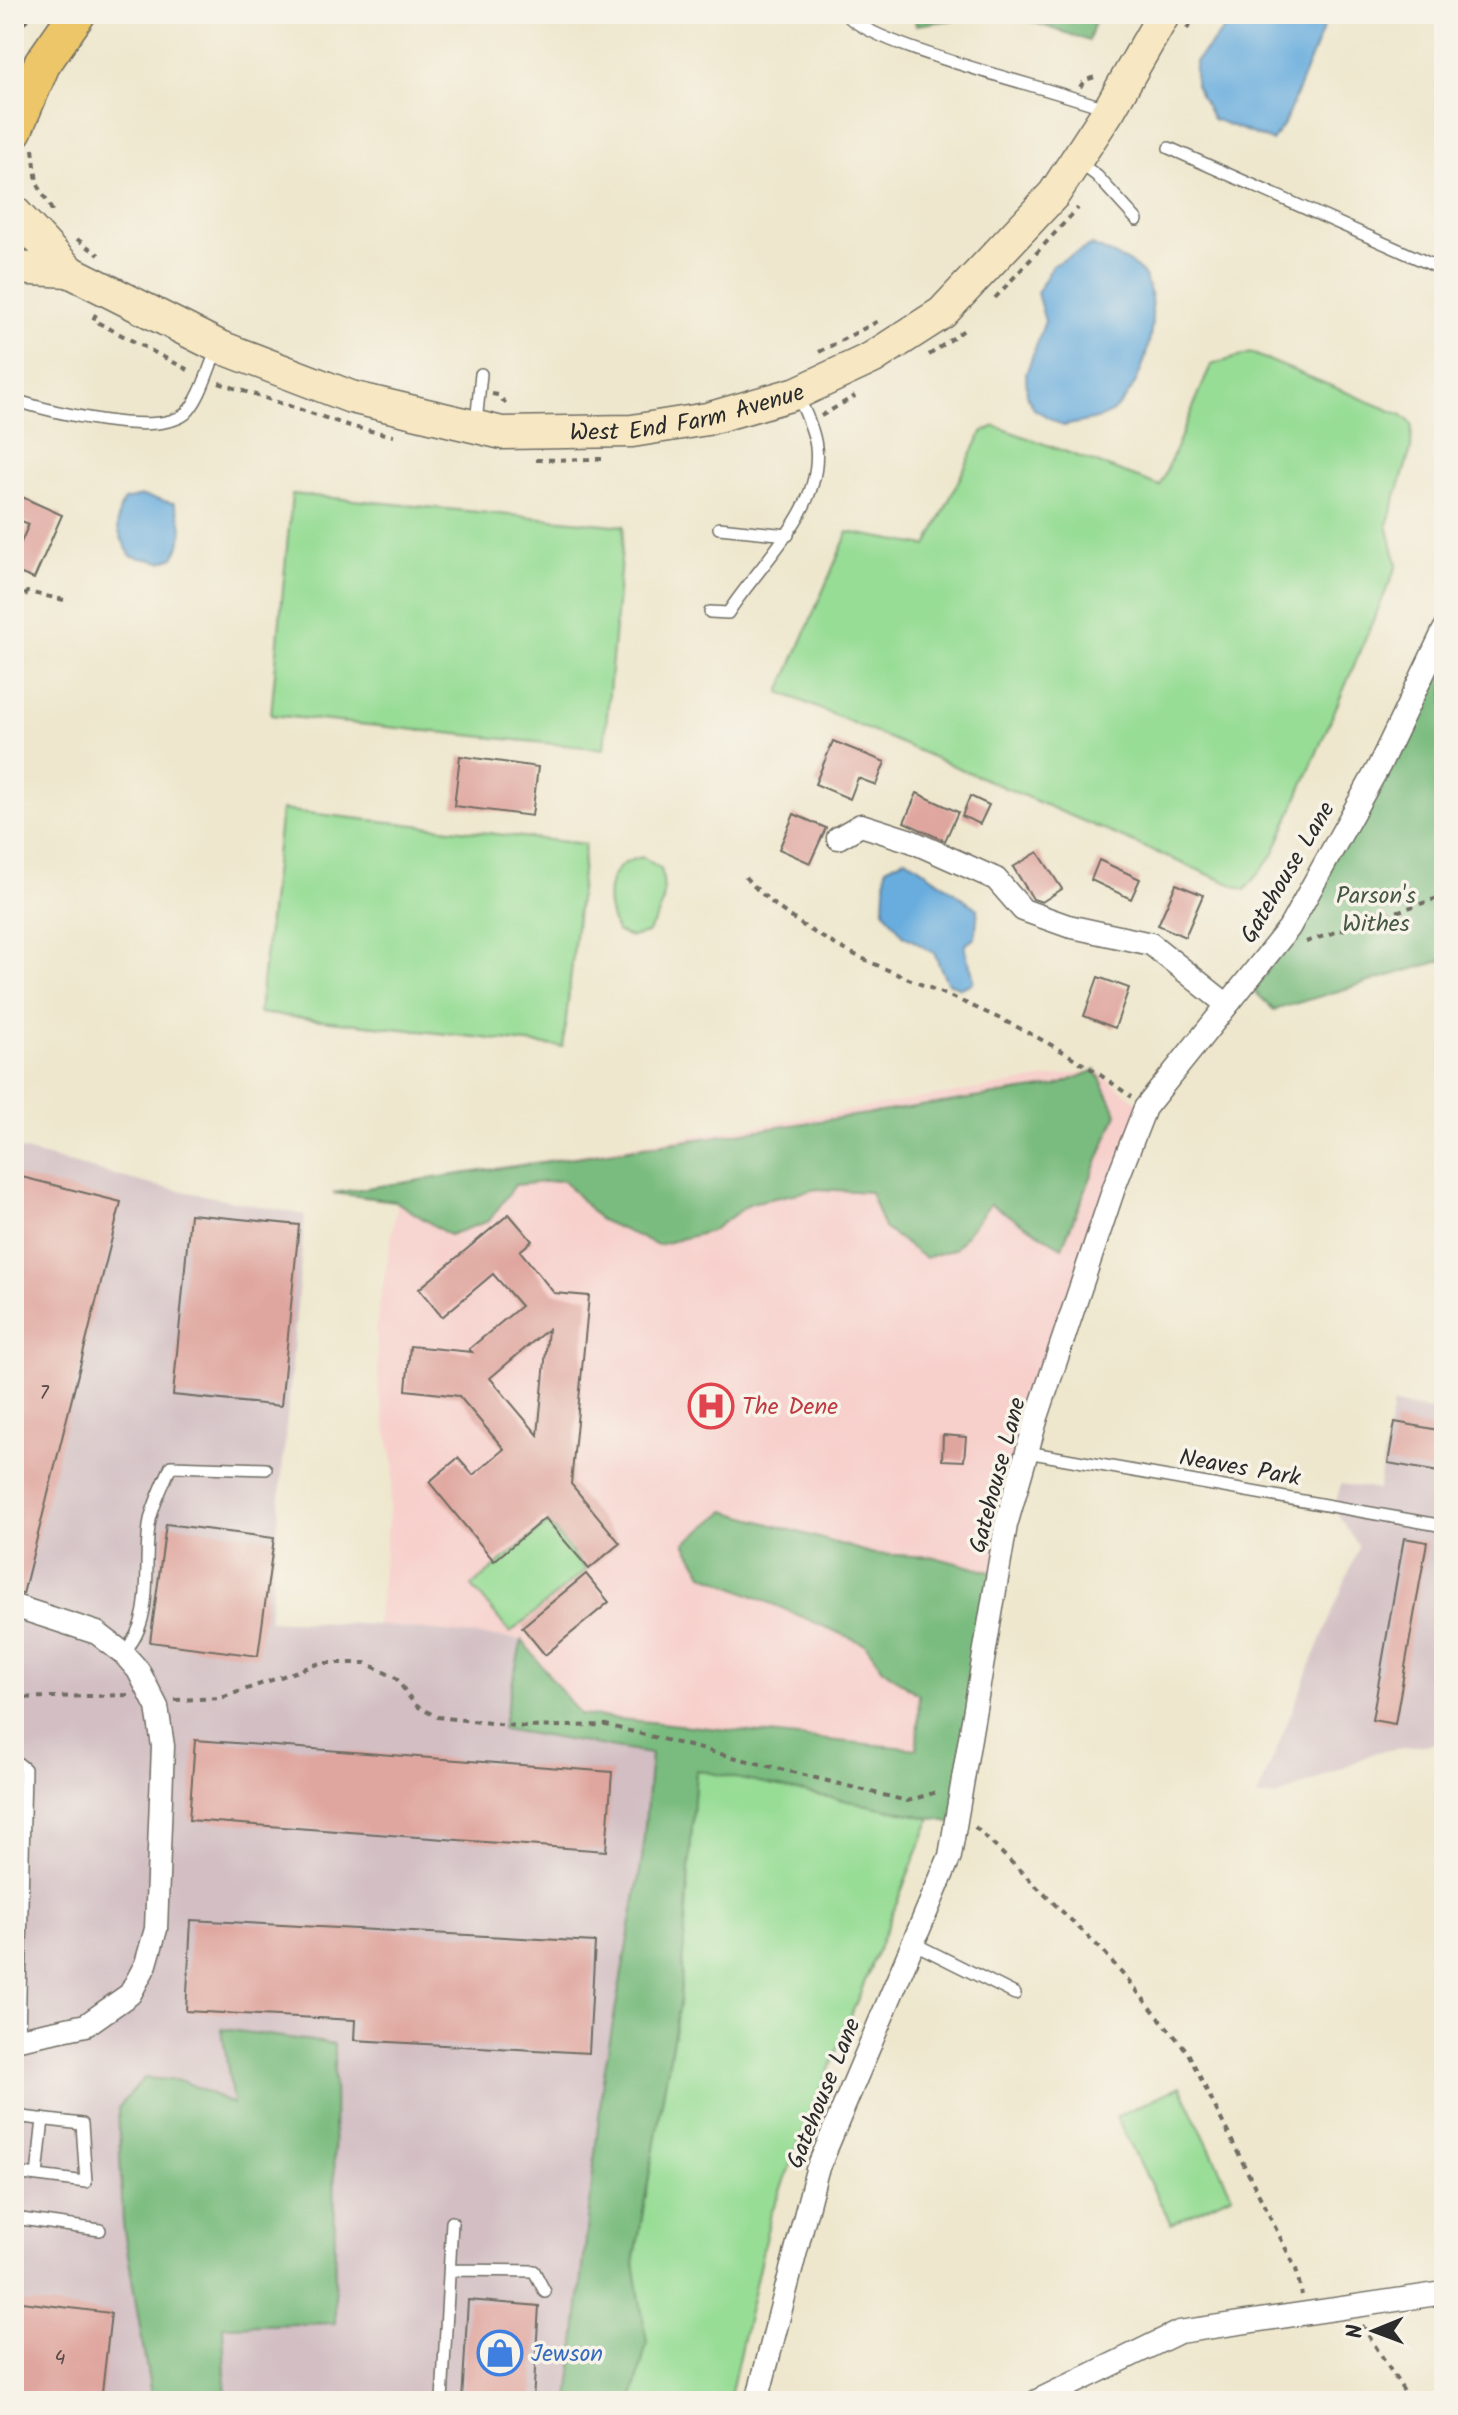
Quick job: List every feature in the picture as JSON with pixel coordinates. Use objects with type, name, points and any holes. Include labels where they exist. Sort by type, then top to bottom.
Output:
[{"type":"main road","points":[[23,138],[28,72],[77,14]]},
{"type":"street","name":"West End Farm Avenue","points":[[14,212],[69,271],[218,346],[351,397],[475,428],[502,433],[632,431],[803,408],[942,313],[1054,194],[1087,168],[1109,110],[1172,26]]},
{"type":"street","name":"West End Farm Avenue","points":[[14,268],[69,271]]},
{"type":"street","name":"Gatehouse Lane","points":[[757,2401],[817,2170],[950,1856],[1006,1525],[1115,1185],[1145,1108],[1226,1004],[1273,952],[1379,766],[1444,630]]},
{"type":"street","points":[[838,838],[861,825],[911,841],[996,879],[1023,910],[1068,926],[1151,944],[1226,1004]]},
{"type":"street","points":[[14,1606],[97,1633],[123,1653],[138,1670],[157,1707],[163,1746],[156,1929],[146,1964],[130,1994],[86,2025],[16,2040]]},
{"type":"street","points":[[1037,2401],[1179,2332],[1444,2293]]},
{"type":"lane","points":[[846,14],[868,31],[913,48],[1109,110]]},
{"type":"lane","points":[[1169,148],[1444,270]]},
{"type":"lane","points":[[1087,168],[1137,220]]},
{"type":"lane","points":[[14,400],[69,417],[162,424],[186,413],[218,346]]},
{"type":"lane","points":[[475,428],[481,374]]},
{"type":"lane","points":[[710,612],[728,613],[754,574],[788,535],[815,484],[816,446],[803,408]]},
{"type":"lane","points":[[719,528],[788,535]]},
{"type":"lane","name":"Neaves Park","points":[[1027,1452],[1444,1526]]},
{"type":"lane","points":[[123,1653],[134,1642],[142,1620],[151,1518],[171,1466],[266,1469]]},
{"type":"lane","points":[[14,1760],[25,1769],[18,1895],[16,2040]]},
{"type":"lane","points":[[913,1943],[1015,1994]]},
{"type":"lane","points":[[14,2116],[82,2124],[86,2182],[14,2173]]},
{"type":"lane","points":[[37,2176],[43,2119]]},
{"type":"lane","points":[[14,2218],[100,2230]]},
{"type":"lane","points":[[442,2401],[452,2222]]},
{"type":"lane","points":[[450,2270],[534,2271],[545,2292]]},
{"type":"path","points":[[14,31],[33,14]]},
{"type":"path","points":[[1172,26],[1196,14]]},
{"type":"path","points":[[23,138],[37,183],[60,226]]},
{"type":"path","points":[[988,305],[1075,213],[1087,168]]},
{"type":"path","points":[[70,234],[103,258]]},
{"type":"path","points":[[809,357],[892,314]]},
{"type":"path","points":[[93,320],[204,379],[353,427],[400,437]]},
{"type":"path","points":[[928,355],[955,340],[966,328]]},
{"type":"path","points":[[479,393],[498,395],[512,410]]},
{"type":"path","points":[[803,408],[861,393]]},
{"type":"path","points":[[523,459],[612,458]]},
{"type":"path","points":[[14,617],[27,592],[69,601]]},
{"type":"path","points":[[745,877],[771,905],[817,935],[872,964],[996,1017],[1096,1070],[1145,1108]]},
{"type":"path","points":[[1273,952],[1444,896]]},
{"type":"path","points":[[14,1698],[128,1694],[138,1714],[174,1700],[221,1698],[320,1663],[366,1663],[396,1678],[415,1705],[437,1717],[525,1727],[606,1725],[907,1801],[960,1796],[1104,1952],[1187,2051],[1296,2269],[1306,2313]]},
{"type":"path","points":[[1356,2306],[1363,2326],[1410,2401]]},
{"type":"shaded area","name":"The Dene","points":[[1096,1070],[1145,1108],[1037,1417],[967,1755],[580,1715],[522,1640],[377,1625],[394,1465],[379,1394],[376,1325],[401,1183]]},
{"type":"shaded area","points":[[14,1148],[152,1185],[305,1215],[269,1620],[377,1625],[522,1640],[502,1729],[651,1754],[642,1860],[603,2079],[569,2401],[226,2401],[223,2326],[335,2323],[334,2044],[223,2029],[233,2105],[183,2081],[118,2108],[123,2224],[152,2401],[14,2401]]},
{"type":"shaded area","points":[[1393,1404],[1444,1412],[1444,1742],[1376,1752],[1278,1797],[1257,1797],[1359,1547],[1334,1508],[1341,1484],[1378,1490]]},
{"type":"green space","points":[[914,14],[995,14],[916,25]]},
{"type":"green space","points":[[1010,14],[1097,14],[1089,41]]},
{"type":"green space","points":[[1251,353],[1402,415],[1412,424],[1411,449],[1387,525],[1397,565],[1273,855],[1245,890],[780,692],[848,532],[927,546],[982,432],[995,426],[1160,486],[1211,365]]},
{"type":"green space","points":[[292,494],[624,526],[604,749],[271,715]]},
{"type":"green space","name":"Parson's Withes","points":[[1444,630],[1444,960],[1274,1010],[1254,991],[1267,972]]},
{"type":"green space","points":[[281,810],[585,844],[563,1047],[259,1013]]},
{"type":"green space","points":[[643,857],[661,869],[663,903],[647,933],[631,937],[617,932],[612,920],[610,886],[620,867]]},
{"type":"green space","points":[[1096,1070],[1117,1114],[1062,1247],[990,1204],[955,1249],[925,1258],[884,1228],[870,1192],[817,1189],[751,1203],[711,1231],[658,1245],[600,1220],[563,1180],[515,1185],[489,1221],[449,1235],[395,1201],[333,1193],[1056,1086]]},
{"type":"green space","points":[[725,1511],[874,1554],[934,1557],[998,1574],[955,1823],[696,1770],[680,1998],[634,2263],[647,2343],[632,2401],[569,2401],[603,2079],[642,1860],[651,1754],[502,1729],[522,1640],[580,1715],[917,1749],[919,1695],[884,1670],[865,1644],[703,1574],[685,1543]]},
{"type":"green space","points":[[548,1523],[586,1570],[510,1633],[472,1586]]},
{"type":"green space","points":[[696,1769],[931,1818],[771,2213],[729,2401],[632,2401],[646,2343],[634,2263],[680,1998]]},
{"type":"green space","points":[[222,2029],[334,2044],[335,2323],[223,2326],[226,2401],[152,2401],[123,2224],[118,2108],[144,2078],[183,2081],[233,2104]]},
{"type":"green space","points":[[1180,2086],[1232,2195],[1171,2224],[1116,2117]]},
{"type":"water","points":[[1238,14],[1329,14],[1284,124],[1272,141],[1213,119],[1195,85],[1195,62]]},
{"type":"water","points":[[1092,245],[1125,260],[1141,272],[1149,287],[1151,328],[1140,371],[1131,391],[1119,406],[1100,418],[1063,426],[1034,409],[1027,396],[1026,374],[1045,321],[1037,293],[1053,265]]},
{"type":"water","points":[[142,496],[174,503],[180,517],[182,530],[178,550],[174,557],[162,562],[131,556],[120,535],[118,515],[124,500]]},
{"type":"water","points":[[906,858],[978,909],[975,938],[965,945],[973,983],[960,988],[947,982],[934,953],[903,935],[884,910],[886,868]]},
{"type":"building","points":[[22,497],[62,515],[34,579],[14,571],[14,558],[29,524],[14,518]]},
{"type":"building","points":[[833,741],[885,762],[876,785],[858,778],[850,799],[815,784]]},
{"type":"building","points":[[460,756],[538,767],[532,816],[454,806]]},
{"type":"building","points":[[917,793],[958,812],[945,841],[904,822]]},
{"type":"building","points":[[970,796],[989,805],[980,824],[962,816]]},
{"type":"building","points":[[794,814],[826,828],[810,863],[779,849]]},
{"type":"building","points":[[1038,852],[1062,889],[1042,902],[1033,899],[1013,867]]},
{"type":"building","points":[[1099,860],[1140,879],[1131,899],[1091,880]]},
{"type":"building","points":[[1176,884],[1203,895],[1185,937],[1158,925]]},
{"type":"building","points":[[1098,977],[1129,988],[1115,1028],[1084,1016]]},
{"type":"building","points":[[14,1175],[121,1202],[23,1594],[14,1592]]},
{"type":"building","points":[[190,1214],[299,1225],[281,1406],[173,1395]]},
{"type":"building","points":[[509,1214],[532,1241],[520,1251],[554,1293],[589,1296],[571,1484],[620,1543],[589,1569],[545,1518],[494,1561],[429,1482],[458,1458],[473,1475],[504,1449],[459,1396],[406,1390],[410,1346],[472,1352],[469,1349],[521,1306],[493,1274],[442,1317],[419,1289]],"holes":[[[548,1329],[538,1435],[490,1378]]]},
{"type":"building","points":[[1395,1422],[1444,1431],[1444,1473],[1388,1463]]},
{"type":"building","points":[[943,1435],[966,1437],[964,1461],[942,1460]]},
{"type":"building","points":[[166,1524],[274,1538],[258,1656],[150,1642]]},
{"type":"building","points":[[1404,1538],[1427,1542],[1395,1724],[1372,1720]]},
{"type":"building","points":[[586,1574],[609,1602],[545,1655],[522,1627]]},
{"type":"building","points":[[195,1740],[612,1772],[606,1851],[189,1820]]},
{"type":"building","points":[[191,1920],[595,1942],[589,2053],[354,2040],[355,2020],[186,2011]]},
{"type":"building","name":"Jewson","points":[[468,2300],[539,2306],[533,2401],[462,2401]]},
{"type":"building","points":[[14,2301],[111,2313],[101,2401],[14,2401]]},
{"type":"place","name":"The Dene","points":[[711,1406]]},
{"type":"place","name":"Jewson","points":[[500,2353]]}]
